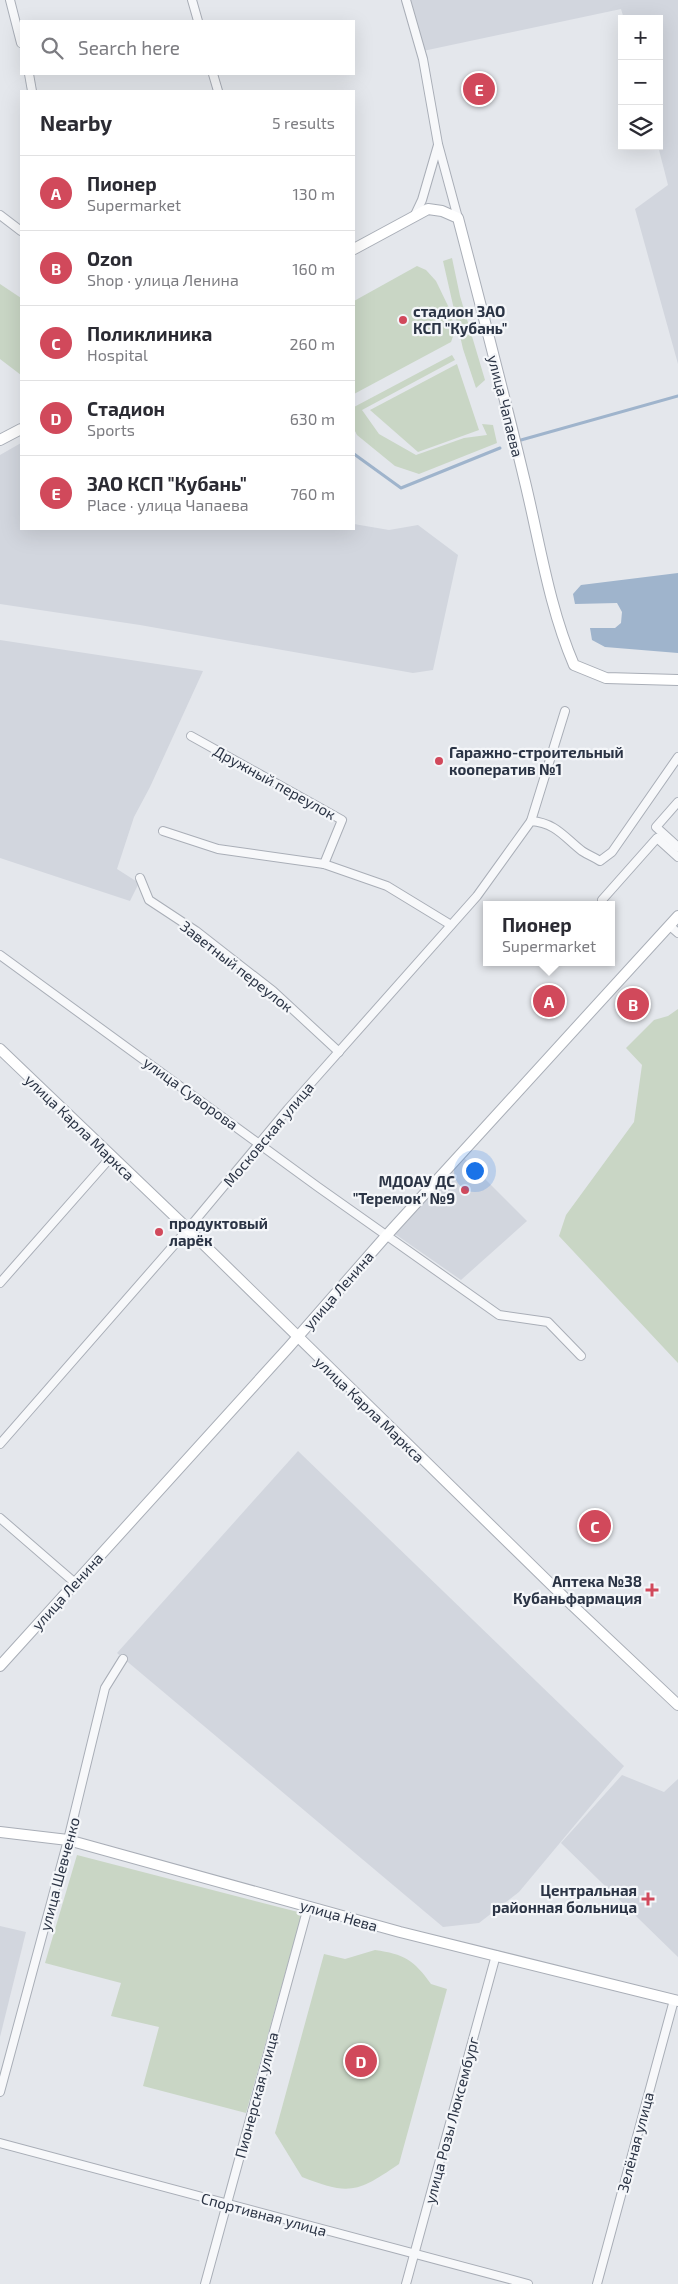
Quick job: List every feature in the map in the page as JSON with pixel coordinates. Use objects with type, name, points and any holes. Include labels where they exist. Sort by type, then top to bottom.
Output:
[{"type":"main road","points":[[355,248],[428,209],[442,211],[458,218]]},
{"type":"main road","name":"улица Чапаева","points":[[458,218],[525,482],[553,608],[561,636],[574,665],[606,678],[678,680]]},
{"type":"main road","points":[[0,440],[20,430]]},
{"type":"main road","name":"улица Ленина","points":[[0,1666],[386,1236],[678,916]]},
{"type":"main road","name":"улица Карла Маркса","points":[[0,1049],[188,1229],[564,1597],[678,1705]]},
{"type":"main road","name":"улица Нева","points":[[0,1832],[68,1840],[400,1932],[676,2000]]},
{"type":"street","points":[[10,0],[20,39]]},
{"type":"street","points":[[192,0],[198,20]]},
{"type":"street","name":"улица Чапаева","points":[[406,0],[423,59],[438,144],[458,218]]},
{"type":"street","points":[[29,75],[32,90]]},
{"type":"street","points":[[213,75],[218,90]]},
{"type":"street","points":[[414,217],[422,200],[438,144]]},
{"type":"street","points":[[0,215],[20,230]]},
{"type":"street","name":"Московская улица","points":[[0,1444],[188,1229],[339,1052],[477,896],[531,821],[565,711]]},
{"type":"street","name":"Дружный переулок","points":[[191,736],[342,820],[324,864]]},
{"type":"street","points":[[531,821],[545,822],[569,837],[582,851],[600,861],[612,852],[678,757]]},
{"type":"street","points":[[678,802],[656,827],[678,847]]},
{"type":"street","points":[[163,831],[218,849],[324,864],[387,886],[451,925]]},
{"type":"street","points":[[602,900],[656,838],[678,858]]},
{"type":"street","name":"Заветный переулок","points":[[140,878],[149,900],[196,930],[273,991],[339,1052]]},
{"type":"street","points":[[670,926],[678,932]]},
{"type":"street","name":"улица Суворова","points":[[0,955],[261,1143],[386,1236],[499,1314],[548,1322],[580,1356]]},
{"type":"street","points":[[0,1283],[111,1157]]},
{"type":"street","points":[[0,1518],[74,1582]]},
{"type":"street","name":"улица Шевченко","points":[[0,2092],[68,1840],[106,1688],[123,1660]]},
{"type":"street","name":"Пионерская улица","points":[[205,2284],[308,1907]]},
{"type":"street","name":"улица Розы Люксембург","points":[[406,2284],[496,1956]]},
{"type":"street","name":"Зелёная улица","points":[[596,2284],[676,2000]]},
{"type":"street","name":"Спортивная улица","points":[[0,2143],[528,2284]]},
{"type":"shaded area","points":[[408,0],[678,0],[678,364],[635,209],[668,185],[659,150],[663,150],[663,15],[623,15],[621,9],[423,51]]},
{"type":"shaded area","points":[[20,444],[20,530],[355,530],[355,524],[389,530],[418,525],[458,555],[433,670],[413,673],[140,625],[0,604],[0,455]]},
{"type":"shaded area","points":[[0,640],[203,671],[150,787],[134,817],[117,869],[139,883],[130,901],[0,858]]},
{"type":"shaded area","name":"МДОАУ ДС \"Теремок\" №9","points":[[464,1158],[527,1221],[461,1280],[395,1234]]},
{"type":"shaded area","points":[[298,1451],[624,1766],[519,1892],[479,1923],[443,1927],[117,1653]]},
{"type":"shaded area","name":"Центральная районная больница","points":[[622,1775],[664,1792],[678,1779],[678,1957],[561,1843]]},
{"type":"shaded area","points":[[0,1926],[26,1932],[0,2037]]},
{"type":"green space","points":[[452,258],[460,296],[485,380],[476,388],[463,349],[443,261]]},
{"type":"green space","name":"стадион ЗАО КСП \"Кубань\"","points":[[417,266],[426,270],[436,281],[450,310],[455,331],[451,342],[355,393],[355,300]]},
{"type":"green space","points":[[0,284],[20,297],[20,374],[0,359]]},
{"type":"green space","points":[[452,355],[455,360],[362,410],[379,434],[416,455],[464,438],[487,435],[482,424],[493,425],[497,443],[419,474],[395,466],[357,435],[355,431],[355,406]]},
{"type":"green space","points":[[457,364],[479,430],[418,452],[370,410]]},
{"type":"green space","points":[[678,1009],[678,1363],[559,1236],[566,1215],[634,1122],[642,1065],[626,1048],[654,1020],[668,1016]]},
{"type":"green space","points":[[77,1855],[302,1913],[246,2113],[143,2086],[159,2027],[111,2016],[121,1983],[45,1963]]},
{"type":"green space","points":[[375,1950],[401,1956],[419,1969],[431,1984],[447,1989],[399,2164],[373,2181],[353,2188],[343,2189],[302,2177],[275,2133],[324,1954],[345,1959]]},
{"type":"water","points":[[678,573],[678,653],[605,647],[592,640],[590,628],[615,628],[621,623],[622,612],[617,603],[575,604],[573,594],[581,585]]},
{"type":"waterway","points":[[521,440],[678,396]]},
{"type":"waterway","points":[[355,455],[401,488],[500,448]]},
{"type":"place","name":"ЗАО КСП \"Кубань\"","points":[[479,89]]},
{"type":"place","name":"стадион ЗАО КСП \"Кубань\"","points":[[403,320]]},
{"type":"place","name":"Гаражно-строительный кооператив №1","points":[[439,761]]},
{"type":"place","name":"Пионер","points":[[549,1001]]},
{"type":"place","name":"Ozon","points":[[633,1004]]},
{"type":"place","name":"МДОАУ ДС \"Теремок\" №9","points":[[465,1190]]},
{"type":"place","name":"продуктовый ларёк","points":[[159,1232]]},
{"type":"place","name":"Поликлиника","points":[[595,1526]]},
{"type":"place","name":"Аптека №38 Кубаньфармация","points":[[652,1590]]},
{"type":"place","name":"Центральная районная больница","points":[[648,1899]]},
{"type":"place","name":"Стадион","points":[[361,2061]]}]
